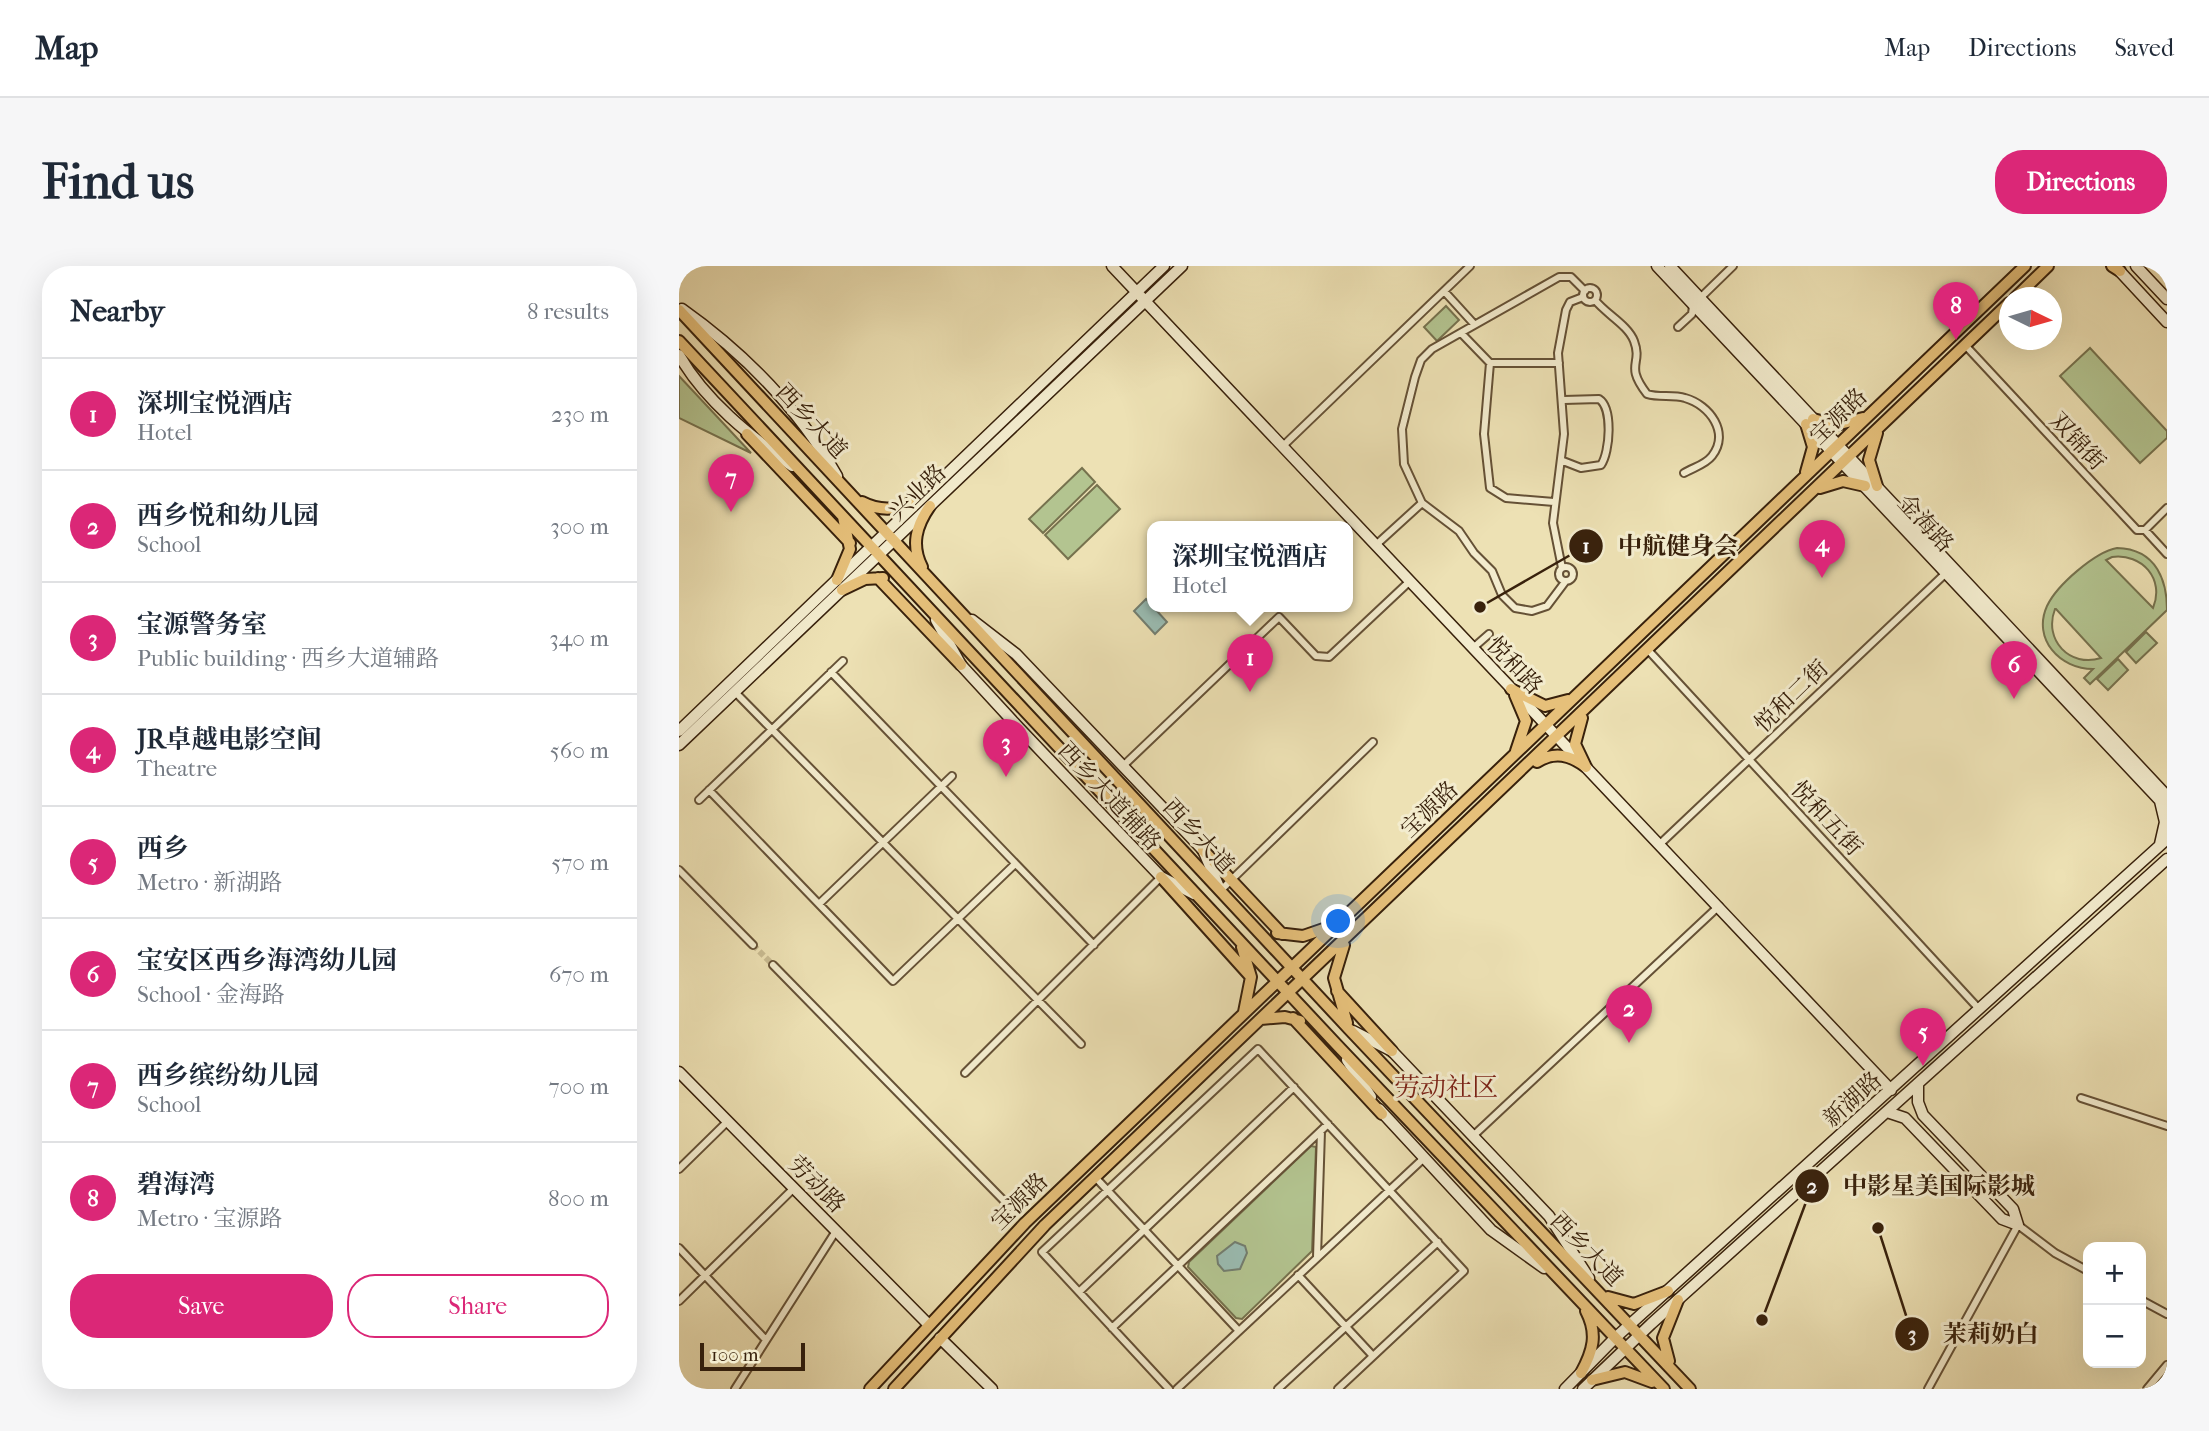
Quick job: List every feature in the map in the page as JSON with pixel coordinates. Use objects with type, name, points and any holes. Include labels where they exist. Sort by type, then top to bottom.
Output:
[{"type":"main road","name":"宝源路","points":[[870,1389],[1025,1223],[2025,266]]},
{"type":"main road","points":[[2027,287],[2047,268]]},
{"type":"main road","name":"西乡大道","points":[[679,308],[1349,1029],[1690,1389]]},
{"type":"main road","name":"宝源路","points":[[894,1389],[1045,1225],[1649,651],[1999,313]]},
{"type":"main road","name":"西乡大道","points":[[679,341],[1337,1045],[1664,1389]]},
{"type":"main road","points":[[1795,486],[1805,473],[1813,454],[1809,422],[1836,425],[1852,423],[1871,413]]},
{"type":"main road","points":[[1877,486],[1872,478],[1869,460],[1880,428]]},
{"type":"main road","points":[[747,434],[850,543]]},
{"type":"main road","points":[[1811,493],[1838,482],[1865,486]]},
{"type":"main road","points":[[852,495],[872,507],[885,509],[905,506],[922,497]]},
{"type":"main road","points":[[926,576],[915,542],[919,524],[930,506]]},
{"type":"main road","points":[[838,509],[848,529],[850,543],[839,585],[878,578],[900,582],[917,593]]},
{"type":"main road","points":[[878,578],[961,666]]},
{"type":"main road","points":[[1511,689],[1545,706],[1560,704],[1584,688]]},
{"type":"main road","points":[[1508,763],[1522,738],[1526,722],[1525,713],[1511,689]]},
{"type":"main road","points":[[1586,767],[1577,751],[1576,736],[1591,706]]},
{"type":"main road","points":[[1515,778],[1536,762],[1554,755],[1569,757],[1586,767]]},
{"type":"main road","points":[[1203,850],[1282,934]]},
{"type":"main road","points":[[1161,877],[1251,977]]},
{"type":"main road","points":[[1245,916],[1282,934],[1315,934],[1346,918]]},
{"type":"main road","points":[[1349,1029],[1334,978],[1339,954],[1357,928]]},
{"type":"main road","points":[[1233,933],[1248,959],[1251,977],[1243,1016]]},
{"type":"main road","points":[[1336,990],[1392,1052]]},
{"type":"main road","points":[[1261,1020],[1293,1018],[1337,1045]]},
{"type":"main road","points":[[1293,1018],[1382,1114]]},
{"type":"main road","points":[[1228,1030],[1239,1030],[1238,1041]]},
{"type":"main road","points":[[1599,1291],[1633,1304],[1668,1291]]},
{"type":"main road","points":[[1675,1373],[1665,1352],[1664,1338],[1678,1300]]},
{"type":"main road","points":[[1581,1373],[1591,1353],[1594,1338],[1592,1322],[1582,1302]]},
{"type":"main road","points":[[1592,1380],[1612,1373],[1629,1373],[1645,1377],[1664,1389]]},
{"type":"street","name":"悦和路","points":[[1112,266],[1891,1090]]},
{"type":"street","name":"兴业路","points":[[891,537],[922,497],[1164,266]]},
{"type":"street","name":"兴业路","points":[[679,731],[876,550],[930,506],[1182,266]]},
{"type":"street","points":[[1284,445],[1470,266]]},
{"type":"street","name":"金海路","points":[[1657,266],[1697,302],[1835,448],[1865,486],[1946,573],[2164,796]]},
{"type":"street","name":"金海路","points":[[1670,266],[1697,302]]},
{"type":"street","points":[[1678,327],[1692,314],[1697,302],[1733,266]]},
{"type":"street","points":[[2136,266],[2167,299]]},
{"type":"street","points":[[2116,268],[2167,321]]},
{"type":"street","points":[[1562,568],[1569,567],[1574,573],[1572,579],[1565,582],[1547,606],[1532,611],[1515,608],[1502,595],[1492,571],[1474,553],[1459,531],[1422,503],[1409,479],[1401,446],[1406,408],[1415,377],[1426,354],[1559,277],[1571,277],[1588,302],[1595,300]]},
{"type":"street","points":[[1565,582],[1559,577],[1562,568],[1553,523],[1554,502],[1563,461],[1564,400],[1559,363],[1561,326],[1570,302],[1594,290],[1597,296],[1595,300]]},
{"type":"street","points":[[1444,291],[1474,324]]},
{"type":"street","points":[[1595,300],[1630,334],[1636,349],[1634,374],[1647,394],[1686,398],[1698,403],[1716,422],[1719,436],[1713,455],[1706,463],[1684,473]]},
{"type":"street","points":[[1461,333],[1490,363],[1559,363]]},
{"type":"street","name":"双锦街","points":[[1965,345],[2137,530],[2145,530],[2167,554]]},
{"type":"street","points":[[681,361],[747,434],[806,476]]},
{"type":"street","points":[[1490,363],[1484,434],[1490,488],[1506,498],[1554,502]]},
{"type":"street","points":[[1563,461],[1581,468],[1601,464],[1606,452],[1608,413],[1607,406],[1599,399],[1564,400]]},
{"type":"street","name":"金海路","points":[[1846,460],[1877,486],[2164,796],[2167,807]]},
{"type":"street","points":[[1377,544],[1422,503]]},
{"type":"street","points":[[2145,530],[2167,508]]},
{"type":"street","name":"悦和二街","points":[[1660,844],[1946,573]]},
{"type":"street","points":[[1123,766],[1279,617],[1317,656],[1329,657],[1411,581]]},
{"type":"street","name":"兴业路","points":[[679,745],[735,692],[839,585]]},
{"type":"street","name":"西乡大道辅路","points":[[929,607],[961,666],[1161,877],[1200,898]]},
{"type":"street","name":"西乡大道辅路","points":[[956,607],[1016,654],[1203,850],[1220,891]]},
{"type":"street","points":[[1473,648],[1489,634]]},
{"type":"street","name":"悦和五街","points":[[1649,651],[1979,1009]]},
{"type":"street","points":[[699,800],[843,661]]},
{"type":"street","points":[[831,672],[1094,945]]},
{"type":"street","points":[[735,692],[1081,1044]]},
{"type":"street","points":[[1220,891],[1373,742]]},
{"type":"street","points":[[819,904],[952,776]]},
{"type":"street","points":[[709,790],[893,981],[1015,864]]},
{"type":"street","points":[[2158,848],[2165,822],[2164,796]]},
{"type":"street","name":"新湖路","points":[[1565,1389],[1630,1324],[2167,839]]},
{"type":"street","name":"新湖路","points":[[1583,1389],[1640,1334],[2167,859]]},
{"type":"street","points":[[679,870],[753,945]]},
{"type":"street","points":[[965,1073],[1161,877]]},
{"type":"street","points":[[1473,1136],[1719,906]]},
{"type":"street","points":[[773,965],[1010,1207]]},
{"type":"street","points":[[1349,1029],[1392,1052],[1473,1136],[1549,1216],[1599,1291]]},
{"type":"street","points":[[1337,1045],[1382,1114],[1492,1230],[1559,1278]]},
{"type":"street","points":[[1169,1389],[1042,1252],[1258,1049],[1464,1271],[1338,1389]]},
{"type":"street","name":"劳动路","points":[[679,1072],[928,1324]]},
{"type":"street","points":[[1918,1084],[1918,1102],[1923,1115],[2013,1209],[2018,1225],[1928,1389]]},
{"type":"street","points":[[1079,1292],[1294,1087]]},
{"type":"street","points":[[2081,1098],[2167,1126]]},
{"type":"street","points":[[1887,1112],[1905,1118],[2002,1219],[2018,1225],[2055,1253],[2083,1268]]},
{"type":"street","points":[[679,1169],[728,1121]]},
{"type":"street","points":[[1112,1328],[1328,1124]]},
{"type":"street","points":[[1317,1257],[1321,1131]]},
{"type":"street","points":[[1177,1389],[1424,1158]]},
{"type":"street","points":[[1095,1177],[1239,1331]]},
{"type":"street","points":[[679,1301],[794,1188]]},
{"type":"street","points":[[735,1389],[836,1231]]},
{"type":"street","points":[[1277,1389],[1437,1242]]},
{"type":"street","points":[[679,1248],[766,1340]]},
{"type":"street","points":[[1298,1275],[1373,1356]]},
{"type":"street","points":[[2146,1303],[2167,1314]]},
{"type":"street","points":[[940,1338],[992,1389]]},
{"type":"street","points":[[2147,1389],[2167,1366]]},
{"type":"street","points":[[679,1381],[687,1389]]},
{"type":"green space","points":[[1446,306],[1459,320],[1437,341],[1424,327]]},
{"type":"green space","points":[[2090,348],[2167,431],[2167,438],[2140,463],[2060,376]]},
{"type":"green space","points":[[679,376],[751,453],[679,418]]},
{"type":"green space","points":[[1082,468],[1095,482],[1043,533],[1029,519]]},
{"type":"green space","points":[[1097,485],[1120,509],[1068,559],[1045,535]]},
{"type":"green space","points":[[2117,548],[2131,550],[2151,561],[2162,579],[2167,610],[2090,684],[2084,678],[2093,669],[2070,664],[2052,650],[2043,630],[2043,618],[2052,598],[2068,579],[2108,551]],"holes":[[[2112,557],[2133,559],[2148,570],[2156,587],[2153,608],[2106,560]],[[2056,609],[2101,658],[2079,659],[2062,649],[2053,631]]]},
{"type":"green space","points":[[2146,632],[2157,643],[2136,663],[2126,652]]},
{"type":"green space","points":[[2118,659],[2128,670],[2108,690],[2097,679]]},
{"type":"green space","points":[[1311,1146],[1316,1147],[1312,1251],[1242,1319],[1236,1318],[1188,1267],[1189,1262]]},
{"type":"water","points":[[1146,599],[1147,612],[1158,612],[1167,622],[1155,634],[1134,611]]},
{"type":"water","points":[[1235,1242],[1245,1246],[1247,1253],[1240,1269],[1224,1271],[1218,1264],[1217,1256]]},
{"type":"tunnel","points":[[753,945],[773,965]]},
{"type":"place","name":"碧海湾","points":[[1956,340]]},
{"type":"place","name":"西乡缤纷幼儿园","points":[[731,512]]},
{"type":"place","name":"JR卓越电影空间","points":[[1822,578]]},
{"type":"place","name":"中航健身会","points":[[1480,607]]},
{"type":"place","name":"深圳宝悦酒店","points":[[1250,692]]},
{"type":"place","name":"宝安区西乡海湾幼儿园","points":[[2014,699]]},
{"type":"place","name":"宝源警务室","points":[[1006,777]]},
{"type":"place","name":"西乡悦和幼儿园","points":[[1629,1043]]},
{"type":"place","name":"西乡","points":[[1923,1066]]},
{"type":"place","name":"茉莉奶白","points":[[1878,1228]]},
{"type":"place","name":"中影星美国际影城","points":[[1762,1320]]},
{"type":"district","name":"劳动社区","points":[[1446,1087]]}]
